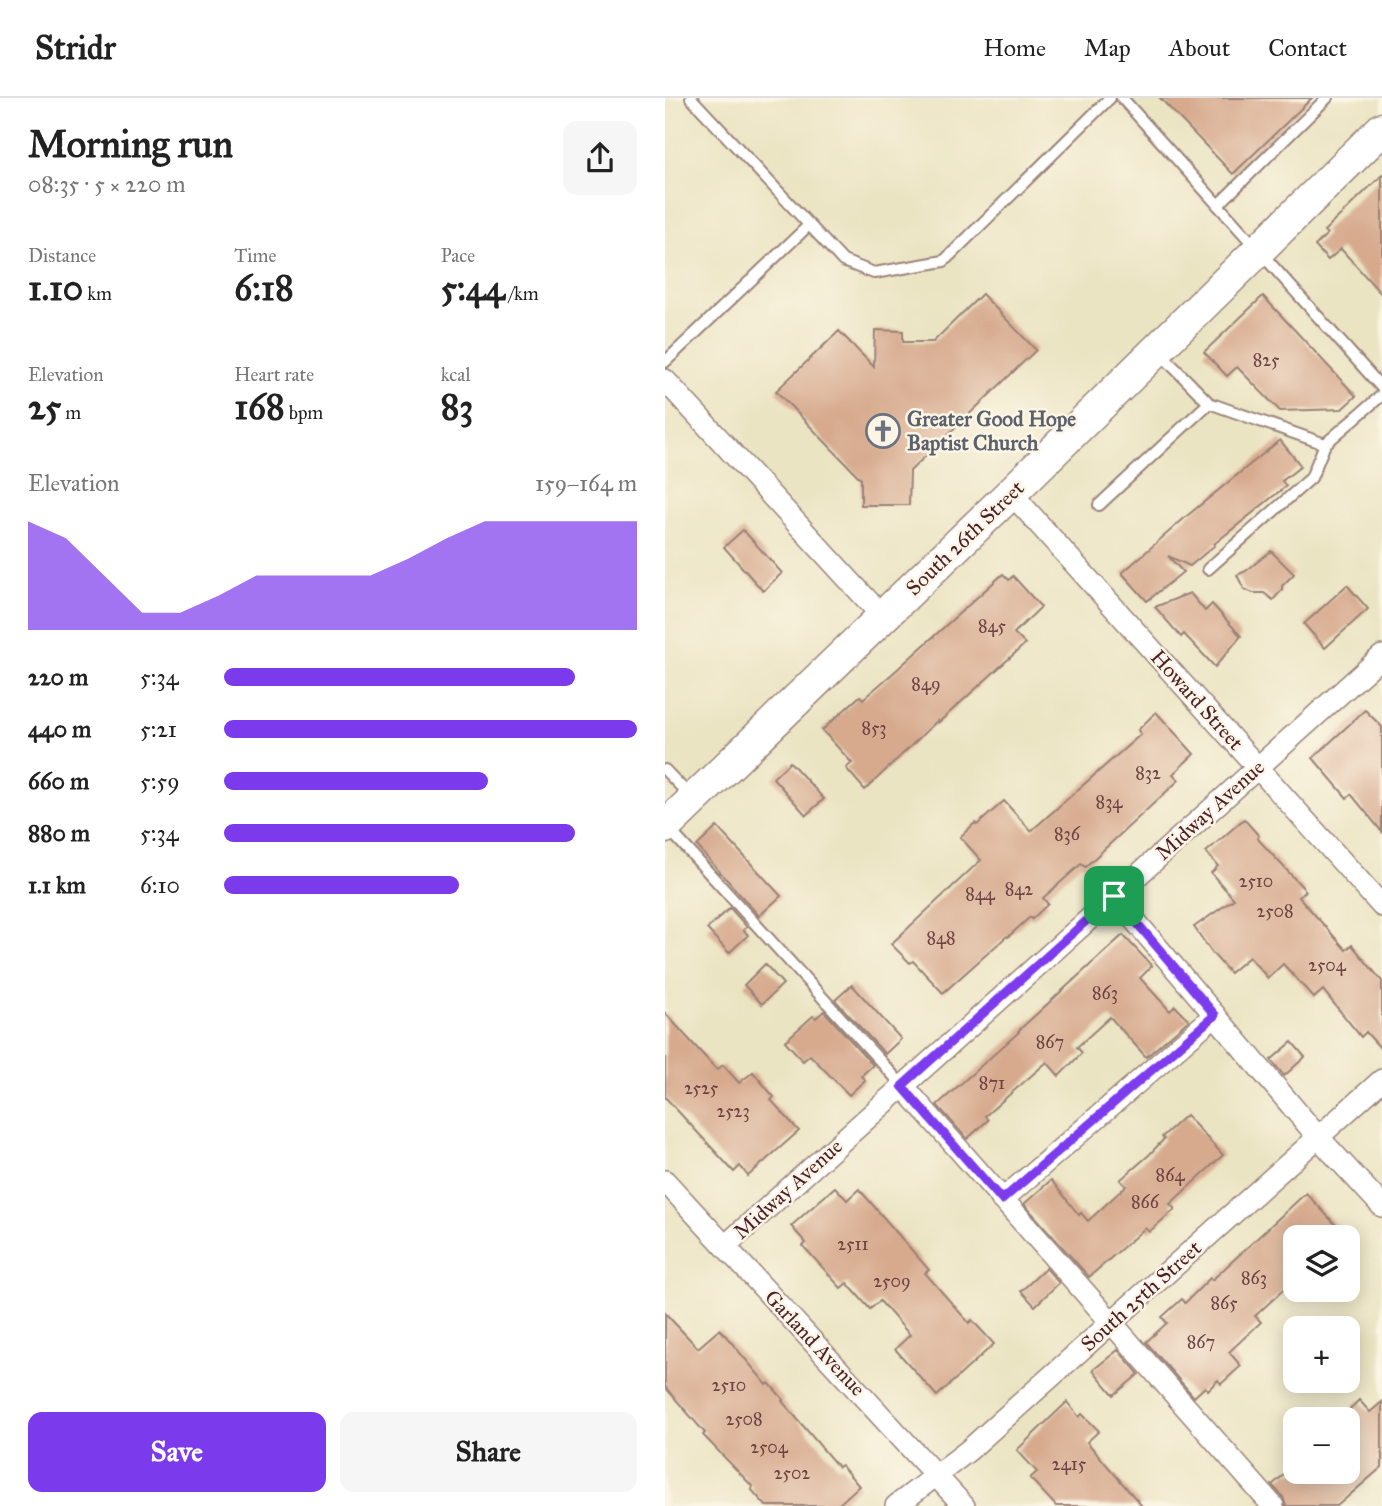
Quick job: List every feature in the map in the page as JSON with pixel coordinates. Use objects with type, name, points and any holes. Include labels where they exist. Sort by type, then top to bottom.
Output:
[{"type":"street","name":"South 26th Street","points":[[665,826],[1011,493],[1382,129]]},
{"type":"street","points":[[665,380],[883,617]]},
{"type":"street","name":"Howard Street","points":[[1011,493],[1382,906]]},
{"type":"street","name":"Midway Avenue","points":[[725,1246],[1382,656]]},
{"type":"street","points":[[1114,896],[1318,1137],[1382,1206]]},
{"type":"street","points":[[1002,1200],[1215,1015]]},
{"type":"street","name":"South 25th Street","points":[[896,1506],[969,1450],[1382,1080]]},
{"type":"street","points":[[902,1086],[1273,1506]]},
{"type":"street","name":"Garland Avenue","points":[[665,1181],[964,1506]]},
{"type":"lane","points":[[691,98],[843,261],[874,273],[944,261],[1110,98]]},
{"type":"lane","points":[[1122,98],[1382,388]]},
{"type":"lane","points":[[1218,205],[1327,98]]},
{"type":"lane","points":[[665,362],[808,226]]},
{"type":"lane","points":[[1157,350],[1209,403],[1325,444]]},
{"type":"lane","points":[[1207,569],[1311,478],[1325,444],[1382,396]]},
{"type":"lane","points":[[1099,505],[1209,403]]},
{"type":"lane","points":[[665,770],[693,800]]},
{"type":"lane","points":[[665,826],[902,1086]]},
{"type":"building","points":[[1160,98],[1312,98],[1233,174]]},
{"type":"building","points":[[1382,175],[1382,295],[1341,249],[1328,260],[1315,246],[1327,234],[1324,231]]},
{"type":"building","name":"Greater Good Hope Baptist Church","points":[[982,294],[1036,350],[910,471],[909,505],[861,505],[861,479],[776,391],[839,331],[874,367],[875,330],[903,331],[903,342],[933,342]]},
{"type":"building","points":[[1263,296],[1356,396],[1342,409],[1280,411],[1237,367],[1227,376],[1204,352]]},
{"type":"building","points":[[1280,440],[1301,466],[1282,481],[1286,486],[1190,566],[1168,556],[1183,572],[1147,601],[1122,573]]},
{"type":"building","points":[[743,530],[782,573],[763,591],[724,547]]},
{"type":"building","points":[[1271,551],[1294,574],[1273,600],[1264,593],[1253,593],[1244,589],[1237,575]]},
{"type":"building","points":[[1003,574],[1009,580],[1013,576],[1041,607],[1014,633],[1025,644],[938,723],[937,721],[865,790],[846,768],[852,763],[822,730],[860,696],[863,699]]},
{"type":"building","points":[[1347,585],[1368,609],[1325,648],[1304,624]]},
{"type":"building","points":[[1190,593],[1205,611],[1212,604],[1241,636],[1215,667],[1184,634],[1181,637],[1155,607]]},
{"type":"building","points":[[1365,710],[1382,727],[1382,832],[1351,794],[1347,798],[1313,758]]},
{"type":"building","points":[[1156,712],[1194,754],[1173,774],[1179,780],[1085,867],[1081,864],[1043,898],[1048,904],[1032,919],[1030,917],[1007,936],[943,993],[913,961],[910,963],[891,944],[981,860],[960,837],[1004,801],[1031,831],[1141,734],[1138,730]]},
{"type":"building","points":[[790,762],[824,799],[806,815],[773,778]]},
{"type":"building","points":[[1244,819],[1259,836],[1257,838],[1306,891],[1299,897],[1346,950],[1352,945],[1382,981],[1382,1050],[1366,1032],[1361,1037],[1323,990],[1314,998],[1283,964],[1268,978],[1249,957],[1230,973],[1194,927],[1234,899],[1211,873],[1218,866],[1206,852]]},
{"type":"building","points":[[717,827],[781,896],[759,916],[697,846]]},
{"type":"building","points":[[730,908],[747,927],[743,930],[748,935],[729,953],[707,929]]},
{"type":"building","points":[[1123,935],[1152,966],[1140,978],[1170,1011],[1175,1006],[1189,1020],[1146,1057],[1110,1017],[1077,1047],[1082,1053],[1059,1076],[1047,1062],[985,1116],[988,1120],[967,1139],[937,1105]]},
{"type":"building","points":[[765,964],[783,984],[762,1004],[744,985]]},
{"type":"building","points":[[852,985],[901,1039],[885,1054],[835,1000]]},
{"type":"building","points":[[824,1011],[873,1065],[861,1076],[865,1080],[849,1095],[810,1055],[803,1061],[785,1041],[813,1016],[816,1018]]},
{"type":"building","points":[[665,1013],[717,1070],[723,1065],[739,1083],[753,1072],[774,1097],[771,1100],[799,1131],[748,1176],[740,1166],[734,1172],[665,1097]]},
{"type":"building","points":[[1292,1042],[1305,1057],[1284,1076],[1271,1060]]},
{"type":"building","points":[[1186,1115],[1223,1155],[1170,1204],[1175,1209],[1149,1232],[1145,1228],[1089,1277],[1024,1204],[1051,1180],[1079,1215],[1081,1213],[1088,1221],[1126,1186],[1120,1180],[1149,1155],[1164,1139],[1162,1137]]},
{"type":"building","points":[[835,1187],[847,1200],[859,1189],[929,1270],[925,1273],[969,1323],[972,1320],[994,1344],[937,1396],[895,1349],[910,1335],[880,1301],[870,1309],[847,1283],[841,1288],[803,1246],[806,1243],[791,1226]]},
{"type":"building","points":[[1306,1193],[1336,1225],[1283,1225],[1283,1290],[1255,1316],[1261,1322],[1229,1352],[1241,1366],[1221,1384],[1218,1380],[1208,1390],[1205,1387],[1194,1397],[1146,1342],[1167,1323],[1162,1317],[1182,1299],[1185,1303],[1210,1278],[1212,1280]]},
{"type":"building","points":[[1046,1268],[1059,1283],[1035,1306],[1021,1291]]},
{"type":"building","points":[[665,1313],[698,1348],[720,1329],[767,1385],[769,1383],[784,1400],[782,1401],[838,1467],[841,1465],[859,1486],[837,1506],[766,1506],[751,1489],[753,1487],[703,1435],[705,1433],[665,1387]]},
{"type":"building","points":[[1118,1350],[1139,1374],[1114,1395],[1093,1370]]},
{"type":"building","points":[[1359,1400],[1370,1412],[1382,1402],[1382,1467],[1337,1506],[1286,1506],[1283,1497],[1272,1485],[1283,1475],[1283,1484],[1360,1484],[1360,1407],[1352,1407]]},
{"type":"building","points":[[1067,1402],[1079,1417],[1082,1414],[1099,1431],[1087,1442],[1142,1506],[1056,1506],[1030,1478],[1037,1472],[1017,1450]]},
{"type":"place","name":"Greater Good Hope Baptist Church","points":[[883,431]]},
{"type":"route","points":[[1114,896],[1215,1015],[1002,1200],[902,1086],[1114,896]]}]
